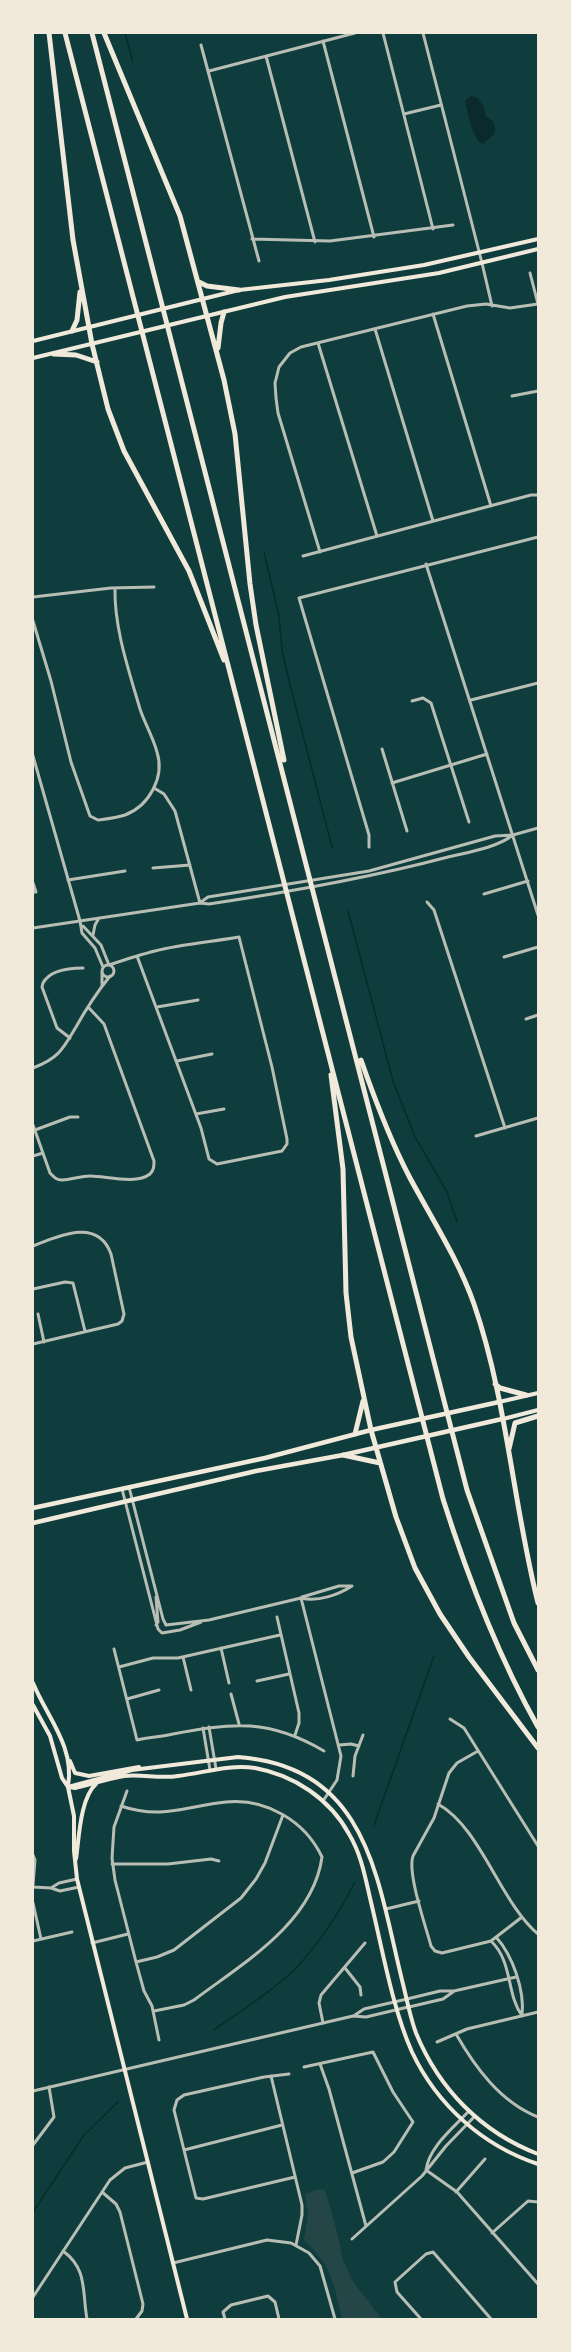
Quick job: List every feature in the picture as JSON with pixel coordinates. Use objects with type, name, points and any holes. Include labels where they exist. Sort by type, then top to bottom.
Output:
[{"type":"highway","points":[[49,33],[66,190],[81,285],[97,363],[117,433],[196,585],[237,699]]},
{"type":"highway","points":[[65,33],[442,1499],[463,1563],[492,1637],[538,1727]]},
{"type":"highway","points":[[92,33],[290,795],[467,1490],[514,1623],[538,1670]]},
{"type":"highway","points":[[104,33],[178,210],[208,316],[235,434],[256,626],[290,795]]},
{"type":"highway","points":[[199,282],[209,286],[239,290]]},
{"type":"highway","points":[[72,331],[77,318],[81,285]]},
{"type":"highway","points":[[217,353],[220,323],[224,312]]},
{"type":"highway","points":[[54,354],[81,356],[97,363]]},
{"type":"highway","points":[[350,1030],[389,1134],[468,1289],[483,1334],[502,1419],[519,1520],[538,1603]]},
{"type":"highway","points":[[328,1050],[343,1169],[346,1303],[371,1430],[380,1463],[405,1544],[434,1604],[469,1658],[538,1748]]},
{"type":"highway","points":[[494,1382],[500,1388],[526,1395]]},
{"type":"highway","points":[[355,1434],[364,1396]]},
{"type":"highway","points":[[508,1453],[515,1423],[538,1416]]},
{"type":"highway","points":[[344,1455],[380,1463]]},
{"type":"main road","points":[[33,341],[239,290],[366,274],[479,254],[538,239]]},
{"type":"main road","points":[[33,358],[295,295],[419,276],[538,249]]},
{"type":"main road","points":[[33,1508],[265,1458],[371,1430],[538,1393]]},
{"type":"main road","points":[[33,1522],[275,1466],[344,1455],[538,1410]]},
{"type":"main road","points":[[33,1683],[57,1726],[73,1770],[80,1776],[134,1767],[180,1766],[214,1759],[254,1759],[297,1771],[329,1793],[358,1828],[372,1862],[416,2033],[428,2058],[468,2112],[507,2139],[538,2154]]},
{"type":"main road","points":[[33,1705],[50,1736],[62,1778],[68,1787],[75,1788],[124,1776],[178,1776],[238,1767],[269,1771],[302,1786],[323,1801],[340,1820],[358,1852],[398,2009],[408,2041],[424,2073],[445,2102],[467,2124],[502,2148],[538,2164]]},
{"type":"main road","points":[[63,1743],[70,1774],[68,1787],[74,1816],[77,1880],[187,2319]]},
{"type":"main road","points":[[68,1787],[149,1767]]},
{"type":"main road","points":[[75,1869],[85,1804],[90,1791],[99,1782]]},
{"type":"street","points":[[209,71],[355,33]]},
{"type":"street","points":[[383,33],[433,228]]},
{"type":"street","points":[[423,33],[492,306]]},
{"type":"street","points":[[323,42],[374,237]]},
{"type":"street","points":[[201,45],[259,261]]},
{"type":"street","points":[[267,56],[315,242]]},
{"type":"street","points":[[404,114],[441,105]]},
{"type":"street","points":[[252,239],[315,242],[374,237],[453,225]]},
{"type":"street","points":[[320,552],[278,413],[275,383],[279,367],[285,357],[296,349],[473,305],[518,308],[538,304],[530,273]]},
{"type":"street","points":[[433,314],[491,506]]},
{"type":"street","points":[[375,329],[434,521]]},
{"type":"street","points":[[318,343],[377,536]]},
{"type":"street","points":[[512,396],[538,391]]},
{"type":"street","points":[[303,556],[538,495]]},
{"type":"street","points":[[369,847],[369,835],[299,598],[538,537]]},
{"type":"street","points":[[426,564],[538,915]]},
{"type":"street","points":[[33,597],[115,588],[154,587]]},
{"type":"street","points":[[33,621],[71,762],[90,816],[98,820],[128,814],[143,803],[154,788],[158,776],[158,753],[141,712],[123,645],[115,603],[115,588]]},
{"type":"street","points":[[471,700],[538,683]]},
{"type":"street","points":[[412,701],[425,698],[432,703],[469,822]]},
{"type":"street","points":[[382,749],[407,831]]},
{"type":"street","points":[[392,783],[487,754]]},
{"type":"street","points":[[33,756],[80,921],[101,945],[114,970]]},
{"type":"street","points":[[154,788],[164,794],[172,804],[200,903]]},
{"type":"street","points":[[200,903],[208,897],[386,867],[495,836],[513,835],[538,828]]},
{"type":"street","points":[[33,928],[200,903],[209,904],[338,883],[466,852],[502,842],[513,835]]},
{"type":"street","points":[[153,868],[190,865]]},
{"type":"street","points":[[68,880],[125,871]]},
{"type":"street","points":[[484,894],[528,881]]},
{"type":"street","points":[[33,883],[34,892]]},
{"type":"street","points":[[427,902],[434,910],[505,1128]]},
{"type":"street","points":[[93,935],[99,918]]},
{"type":"street","points":[[83,926],[82,933],[95,948],[103,968],[102,985]]},
{"type":"street","points":[[103,968],[137,956],[156,951],[239,937],[272,1068],[286,1139],[285,1148],[277,1153],[212,1163],[158,1007],[137,956]]},
{"type":"street","points":[[504,957],[538,946]]},
{"type":"street","points":[[33,1068],[47,1063],[60,1053],[102,985],[121,963]]},
{"type":"street","points":[[70,1038],[57,1028],[42,987],[52,973],[83,968]]},
{"type":"street","points":[[102,972],[105,976],[110,976]]},
{"type":"street","points":[[158,1007],[198,1000]]},
{"type":"street","points":[[33,1125],[50,1173],[55,1178],[62,1180],[92,1176],[127,1179],[146,1176],[154,1168],[154,1161],[105,1024],[89,1008]]},
{"type":"street","points":[[526,1019],[538,1015]]},
{"type":"street","points":[[177,1061],[212,1054]]},
{"type":"street","points":[[195,1114],[224,1109]]},
{"type":"street","points":[[35,1130],[70,1117],[78,1117]]},
{"type":"street","points":[[476,1136],[538,1118]]},
{"type":"street","points":[[33,1156],[43,1153]]},
{"type":"street","points":[[33,1246],[55,1236],[75,1232],[85,1231],[100,1237],[109,1246],[124,1314],[122,1322],[114,1326],[33,1344]]},
{"type":"street","points":[[33,1289],[65,1282],[73,1283],[85,1331]]},
{"type":"street","points":[[38,1314],[44,1342]]},
{"type":"street","points":[[129,1487],[155,1589],[165,1623],[169,1626],[209,1620],[301,1598],[339,1586],[352,1586],[341,1593],[320,1598],[310,1600],[301,1598]]},
{"type":"street","points":[[122,1488],[159,1631],[164,1633],[180,1630],[209,1620]]},
{"type":"street","points":[[140,1556],[146,1554]]},
{"type":"street","points":[[155,1589],[158,1622],[156,1624]]},
{"type":"street","points":[[301,1598],[339,1745],[339,1770],[323,1801]]},
{"type":"street","points":[[277,1617],[299,1717],[295,1736]]},
{"type":"street","points":[[119,1666],[153,1658],[183,1657],[280,1635]]},
{"type":"street","points":[[221,1648],[229,1683]]},
{"type":"street","points":[[114,1649],[137,1740],[209,1726],[239,1725],[270,1728],[295,1736],[324,1750]]},
{"type":"street","points":[[183,1657],[191,1690]]},
{"type":"street","points":[[257,1681],[289,1674]]},
{"type":"street","points":[[127,1699],[159,1690]]},
{"type":"street","points":[[231,1694],[239,1725]]},
{"type":"street","points":[[450,1719],[464,1728],[538,1846]]},
{"type":"street","points":[[209,1726],[216,1769]]},
{"type":"street","points":[[203,1728],[210,1770]]},
{"type":"street","points":[[353,1776],[354,1763],[363,1735]]},
{"type":"street","points":[[339,1745],[349,1743],[359,1746]]},
{"type":"street","points":[[478,1751],[457,1763],[449,1773],[434,1818],[411,1863],[431,1946],[435,1951],[442,1953],[491,1941],[522,1917]]},
{"type":"street","points":[[127,1791],[114,1827],[112,1864],[144,1991],[154,2011],[159,2040]]},
{"type":"street","points":[[121,1806],[140,1811],[159,1812],[182,1811],[228,1802],[258,1804],[284,1815],[307,1834],[322,1857],[316,1878],[300,1908],[266,1946],[190,2003],[154,2011]]},
{"type":"street","points":[[438,1804],[458,1818],[522,1917],[538,1934]]},
{"type":"street","points":[[136,1962],[158,1957],[174,1950],[241,1898],[265,1863],[284,1815]]},
{"type":"street","points":[[34,1857],[33,1886],[58,1891],[79,1887]]},
{"type":"street","points":[[112,1864],[168,1864],[211,1859],[219,1861]]},
{"type":"street","points":[[51,1888],[62,1882],[77,1880]]},
{"type":"street","points":[[62,1882],[64,1890]]},
{"type":"street","points":[[385,1909],[419,1901]]},
{"type":"street","points":[[33,1903],[41,1939]]},
{"type":"street","points":[[33,1941],[72,1932]]},
{"type":"street","points":[[92,1943],[128,1934]]},
{"type":"street","points":[[496,1937],[512,1959],[523,2006],[522,2016]]},
{"type":"street","points":[[491,1941],[504,1959],[517,2008],[522,2016]]},
{"type":"street","points":[[323,2023],[319,2003],[321,1995],[365,1943]]},
{"type":"street","points":[[345,1968],[360,1987],[361,1995]]},
{"type":"street","points":[[353,2016],[364,2009],[516,1977]]},
{"type":"street","points":[[33,2091],[353,2016],[366,2017],[443,1999],[454,1991]]},
{"type":"street","points":[[437,2042],[456,2034],[538,2012]]},
{"type":"street","points":[[456,2034],[483,2076],[503,2096],[538,2117]]},
{"type":"street","points":[[304,2067],[373,2052],[393,2092],[413,2122],[394,2152],[383,2162],[352,2173]]},
{"type":"street","points":[[320,2064],[329,2089],[366,2226]]},
{"type":"street","points":[[289,2074],[183,2096],[175,2103],[174,2110],[196,2198],[203,2199],[295,2177]]},
{"type":"street","points":[[271,2076],[302,2210],[296,2245]]},
{"type":"street","points":[[33,2145],[54,2117],[49,2087]]},
{"type":"street","points":[[426,2170],[431,2154],[468,2112]]},
{"type":"street","points":[[352,2239],[432,2166],[441,2152],[474,2117]]},
{"type":"street","points":[[184,2150],[282,2125]]},
{"type":"street","points":[[456,2192],[484,2159]]},
{"type":"street","points":[[33,2297],[110,2180],[120,2171],[148,2162]]},
{"type":"street","points":[[426,2170],[456,2192],[538,2284]]},
{"type":"street","points":[[102,2192],[116,2204],[120,2212],[143,2304],[141,2314],[136,2319]]},
{"type":"street","points":[[492,2234],[528,2200],[538,2202]]},
{"type":"street","points":[[173,2263],[267,2240],[296,2245],[309,2253],[320,2266],[335,2319]]},
{"type":"street","points":[[63,2251],[75,2260],[80,2268],[87,2319]]},
{"type":"street","points":[[421,2319],[397,2292],[394,2285],[426,2254],[430,2253],[435,2254],[491,2319]]},
{"type":"street","points":[[225,2319],[224,2310],[231,2305],[270,2296],[275,2302],[279,2319]]},
{"type":"shaded area","points":[[471,96],[478,98],[486,117],[495,126],[494,134],[483,144],[478,141],[471,126],[465,101]]},
{"type":"shaded area","points":[[318,2189],[325,2190],[343,2260],[353,2282],[382,2319],[342,2319],[326,2267],[304,2240],[308,2214],[305,2194]]},
{"type":"waterway","points":[[125,33],[133,62]]},
{"type":"waterway","points":[[264,552],[279,616],[282,650],[289,681],[332,847]]},
{"type":"waterway","points":[[348,911],[393,1081],[415,1137],[447,1192],[457,1222]]},
{"type":"waterway","points":[[374,1825],[434,1656]]},
{"type":"waterway","points":[[214,2030],[295,1969],[328,1928],[355,1882]]},
{"type":"waterway","points":[[33,2212],[84,2135],[118,2102]]}]
